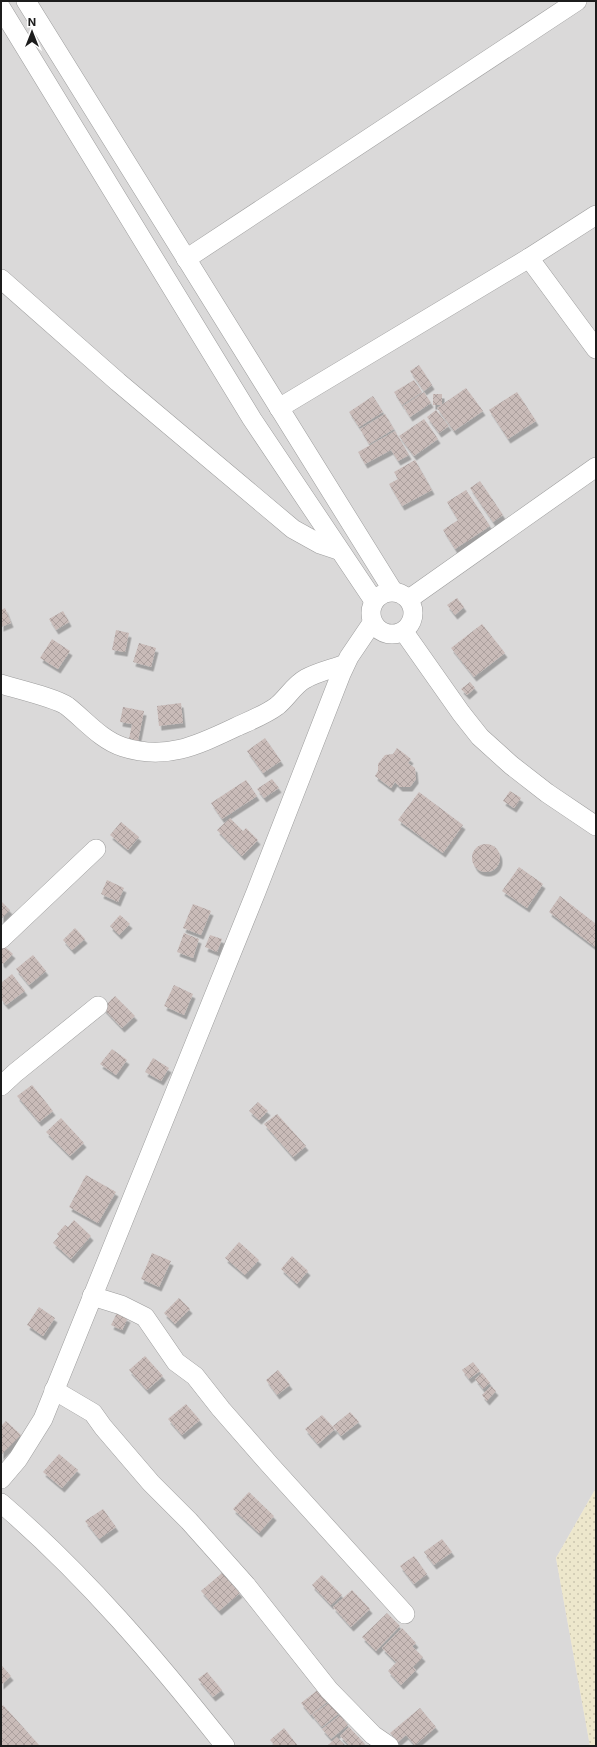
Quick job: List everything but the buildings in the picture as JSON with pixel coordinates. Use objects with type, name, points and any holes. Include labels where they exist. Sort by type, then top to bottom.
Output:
[{"type":"street","points":[[26,1],[279,408],[401,595],[413,607],[414,616],[410,625],[404,632],[390,635],[383,633],[372,623],[370,616],[374,601],[382,594],[401,595],[596,467]]},
{"type":"street","points":[[186,259],[577,1]]},
{"type":"street","points":[[1,8],[252,419],[338,550],[374,601]]},
{"type":"street","points":[[279,408],[529,258],[596,215]]},
{"type":"street","points":[[529,258],[596,349]]},
{"type":"street","points":[[1,279],[118,382],[293,529],[320,544],[338,550]]},
{"type":"street","points":[[1,1479],[18,1459],[43,1419],[253,899],[345,664],[372,623]]},
{"type":"street","points":[[404,632],[461,713],[480,737],[511,765],[596,826]]},
{"type":"street","points":[[1,684],[66,706],[102,736],[121,747],[138,752],[155,753],[176,751],[196,746],[252,720],[276,706],[295,686],[305,679],[345,664]]},
{"type":"street","points":[[1,939],[96,849]]},
{"type":"street","points":[[1,1086],[98,1006]]},
{"type":"street","points":[[92,1296],[121,1305],[145,1317],[176,1362],[195,1376],[221,1409],[405,1614]]},
{"type":"street","points":[[54,1390],[93,1412],[103,1427],[151,1483],[189,1521],[246,1585],[329,1690],[373,1735],[389,1746]]},
{"type":"street","points":[[1,1503],[24,1523],[87,1586],[172,1679],[225,1746]]},
{"type":"shaded area","points":[[1,1],[596,1],[596,1488],[556,1558],[590,1746],[1,1746]]},
{"type":"shaded area","points":[[596,1488],[596,1746],[590,1746],[556,1558]]}]
